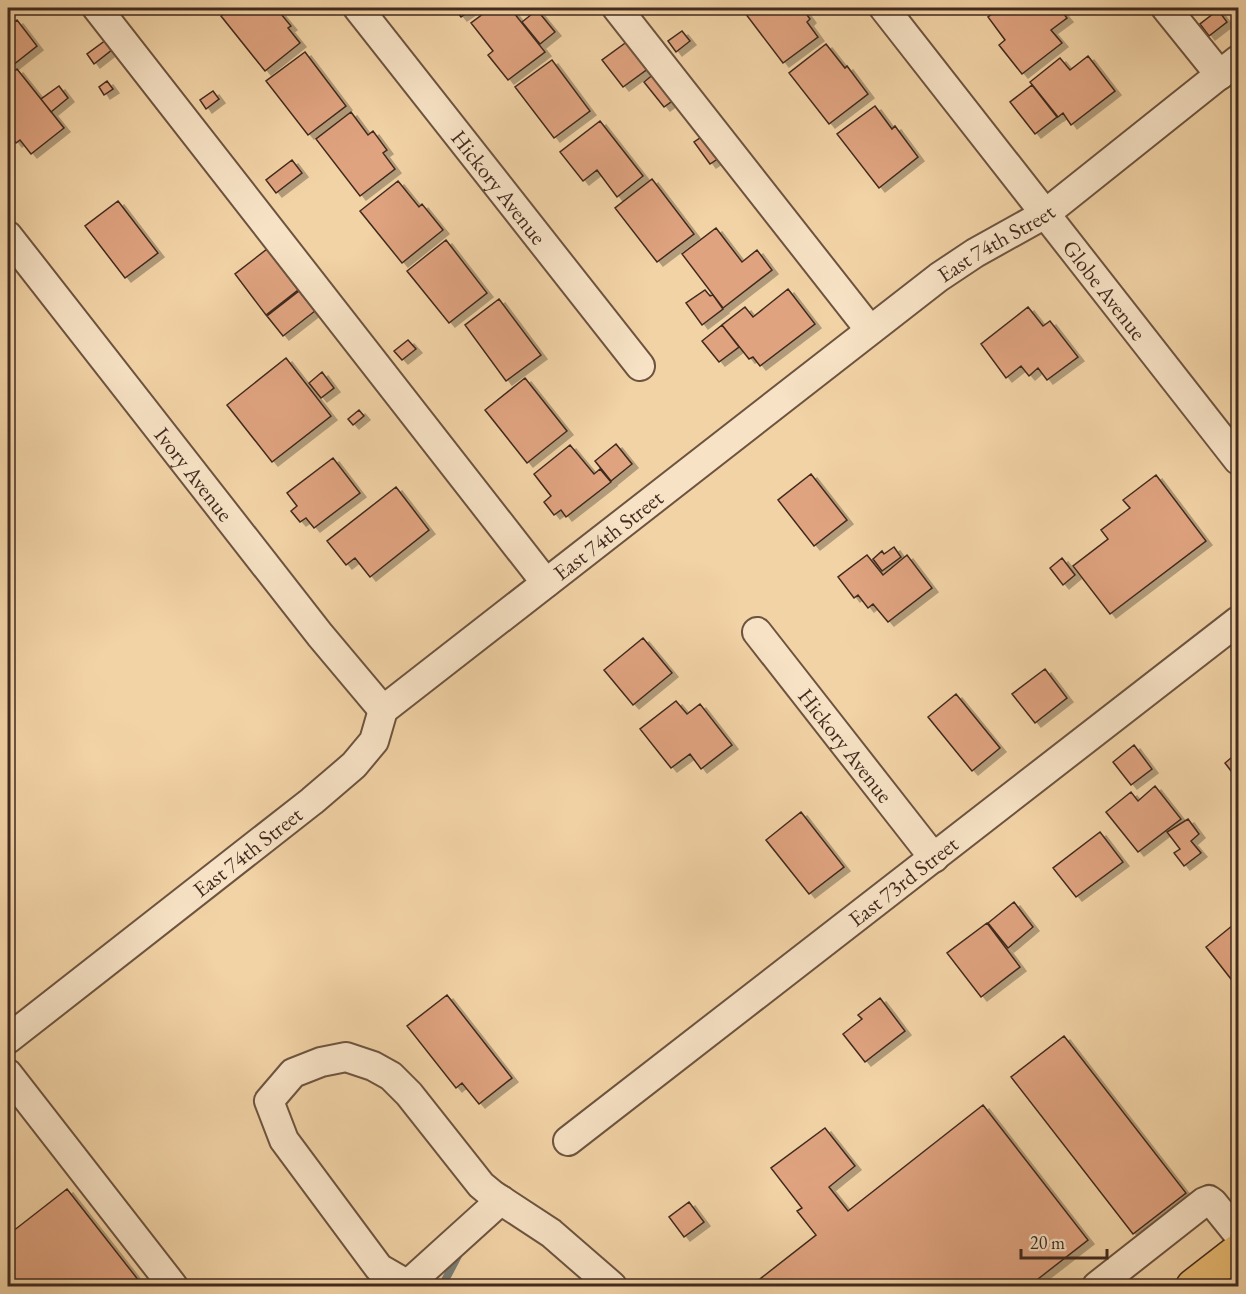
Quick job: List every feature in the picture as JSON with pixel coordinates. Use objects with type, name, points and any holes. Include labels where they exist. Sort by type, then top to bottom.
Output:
[{"type":"main road","points":[[1193,1287],[1239,1251]]},
{"type":"street","points":[[97,8],[546,583]]},
{"type":"street","name":"Hickory Avenue","points":[[357,8],[640,366]]},
{"type":"street","points":[[617,8],[870,330]]},
{"type":"street","name":"Globe Avenue","points":[[884,8],[1239,460]]},
{"type":"street","points":[[1166,8],[1229,67]]},
{"type":"street","name":"East 74th Street","points":[[8,1039],[312,801],[354,765],[374,741],[383,710],[939,277],[1045,214],[1229,67]]},
{"type":"street","name":"Ivory Avenue","points":[[8,236],[320,635],[383,710]]},
{"type":"street","name":"East 73rd Street","points":[[568,1141],[1239,621]]},
{"type":"street","name":"Hickory Avenue","points":[[758,632],[934,858]]},
{"type":"street","points":[[501,1200],[407,1286],[379,1268],[284,1140],[270,1101],[293,1073],[321,1062],[346,1057],[373,1066],[391,1076],[409,1094],[481,1185],[551,1233],[612,1287]]},
{"type":"street","points":[[8,1074],[173,1287]]},
{"type":"street","points":[[1097,1287],[1209,1200],[1239,1234]]},
{"type":"building","points":[[231,8],[276,8],[291,26],[288,28],[300,43],[265,71],[221,16]]},
{"type":"building","points":[[454,8],[474,8],[461,17]]},
{"type":"building","points":[[491,8],[510,8],[545,52],[508,80],[488,55],[493,51],[471,23]]},
{"type":"building","points":[[802,8],[810,19],[807,22],[818,37],[783,63],[742,9]]},
{"type":"building","points":[[1000,8],[1059,8],[1067,18],[1051,30],[1062,43],[1022,74],[999,45],[1005,40],[988,17]]},
{"type":"building","points":[[537,10],[555,32],[540,44],[522,22]]},
{"type":"building","points":[[1218,10],[1227,22],[1209,36],[1200,24]]},
{"type":"building","points":[[17,20],[37,46],[8,69],[8,27]]},
{"type":"building","points":[[682,31],[690,41],[676,52],[668,41]]},
{"type":"building","points":[[106,40],[113,49],[94,64],[87,54]]},
{"type":"building","points":[[628,41],[649,68],[623,87],[602,60]]},
{"type":"building","points":[[826,44],[845,68],[847,66],[868,94],[829,124],[789,73]]},
{"type":"building","points":[[305,52],[346,106],[308,135],[266,81]]},
{"type":"building","points":[[1088,56],[1115,91],[1071,125],[1063,113],[1058,117],[1030,82],[1060,58],[1070,70]]},
{"type":"building","points":[[552,60],[590,111],[554,138],[515,87]]},
{"type":"building","points":[[17,69],[64,128],[31,154],[20,140],[16,143],[8,132],[8,76]]},
{"type":"building","points":[[655,73],[675,99],[664,107],[644,82]]},
{"type":"building","points":[[107,81],[113,89],[104,95],[99,87]]},
{"type":"building","points":[[1032,85],[1057,117],[1035,134],[1010,102]]},
{"type":"building","points":[[59,86],[68,98],[51,112],[41,99]]},
{"type":"building","points":[[213,91],[219,99],[206,109],[200,100]]},
{"type":"building","points":[[875,106],[892,129],[895,126],[918,157],[879,188],[837,134]]},
{"type":"building","points":[[351,112],[368,135],[373,131],[387,150],[383,153],[395,169],[360,196],[316,139]]},
{"type":"building","points":[[600,121],[643,176],[617,197],[597,170],[583,181],[560,152]]},
{"type":"building","points":[[706,134],[722,156],[710,164],[694,142]]},
{"type":"building","points":[[292,160],[302,173],[276,193],[266,180]]},
{"type":"building","points":[[652,179],[694,234],[657,262],[615,208]]},
{"type":"building","points":[[398,181],[419,207],[422,204],[443,230],[402,263],[360,211]]},
{"type":"building","points":[[118,201],[158,253],[125,278],[85,226]]},
{"type":"building","points":[[716,228],[742,262],[757,250],[772,270],[723,308],[682,254]]},
{"type":"building","points":[[446,240],[487,293],[449,323],[407,271]]},
{"type":"building","points":[[267,249],[298,290],[266,315],[235,274]]},
{"type":"building","points":[[788,289],[815,324],[760,366],[753,357],[749,359],[722,325],[745,307],[753,317]]},
{"type":"building","points":[[705,290],[710,296],[713,295],[723,309],[702,325],[686,303]]},
{"type":"building","points":[[299,291],[315,311],[283,336],[267,316]]},
{"type":"building","points":[[499,299],[541,355],[506,381],[465,325]]},
{"type":"building","points":[[1028,307],[1043,326],[1050,321],[1078,357],[1047,380],[1038,368],[1029,376],[1021,366],[1006,378],[981,344]]},
{"type":"building","points":[[722,325],[739,347],[719,362],[702,341]]},
{"type":"building","points":[[408,340],[416,349],[402,360],[394,351]]},
{"type":"building","points":[[286,358],[331,416],[272,462],[227,405]]},
{"type":"building","points":[[322,372],[334,388],[321,398],[309,383]]},
{"type":"building","points":[[525,378],[567,431],[527,463],[485,410]]},
{"type":"building","points":[[359,410],[364,416],[353,425],[348,419]]},
{"type":"building","points":[[616,444],[632,464],[611,481],[595,461]]},
{"type":"building","points":[[570,445],[594,474],[600,469],[611,482],[566,517],[561,510],[554,515],[544,502],[551,496],[534,474]]},
{"type":"building","points":[[333,458],[360,493],[314,528],[306,518],[300,522],[291,511],[297,506],[287,493]]},
{"type":"building","points":[[811,474],[847,520],[814,546],[778,500]]},
{"type":"building","points":[[1156,475],[1206,541],[1110,614],[1073,566],[1108,539],[1101,530],[1130,508],[1123,500]]},
{"type":"building","points":[[396,487],[429,530],[370,577],[355,558],[346,565],[327,541]]},
{"type":"building","points":[[894,547],[901,557],[882,571],[873,559],[882,551],[884,554]]},
{"type":"building","points":[[867,555],[883,575],[907,555],[932,588],[888,622],[873,604],[868,608],[858,595],[854,598],[838,577]]},
{"type":"building","points":[[1062,558],[1075,575],[1063,585],[1050,568]]},
{"type":"building","points":[[643,638],[672,673],[633,705],[604,670]]},
{"type":"building","points":[[1045,669],[1067,698],[1035,723],[1012,694]]},
{"type":"building","points":[[956,694],[1000,748],[972,771],[928,717]]},
{"type":"building","points":[[676,701],[687,714],[700,704],[732,745],[701,769],[690,754],[671,768],[640,729]]},
{"type":"building","points":[[1134,745],[1152,769],[1131,785],[1113,762]]},
{"type":"building","points":[[1238,752],[1238,780],[1225,763]]},
{"type":"building","points":[[1155,786],[1181,819],[1138,852],[1106,812],[1131,792],[1138,801]]},
{"type":"building","points":[[801,812],[844,867],[809,894],[766,840]]},
{"type":"building","points":[[1188,819],[1199,834],[1191,841],[1201,853],[1184,866],[1174,853],[1180,849],[1167,832]]},
{"type":"building","points":[[1100,832],[1123,862],[1076,897],[1053,868]]},
{"type":"building","points":[[1014,902],[1033,927],[1008,948],[988,923]]},
{"type":"building","points":[[1238,921],[1238,988],[1206,947]]},
{"type":"building","points":[[987,923],[1020,967],[981,997],[947,953]]},
{"type":"building","points":[[447,995],[512,1078],[479,1104],[462,1083],[456,1088],[407,1026]]},
{"type":"building","points":[[880,998],[905,1031],[865,1062],[843,1034],[862,1019],[858,1015]]},
{"type":"building","points":[[1064,1036],[1186,1193],[1133,1234],[1011,1077]]},
{"type":"building","points":[[983,1105],[1088,1240],[1029,1286],[751,1286],[816,1235],[797,1211],[802,1208],[771,1168],[825,1128],[855,1166],[829,1187],[848,1211]]},
{"type":"building","points":[[67,1189],[143,1286],[8,1286],[8,1235]]},
{"type":"building","points":[[689,1202],[704,1222],[684,1237],[669,1217]]},
{"type":"waterway","points":[[442,1286],[460,1252]]}]
